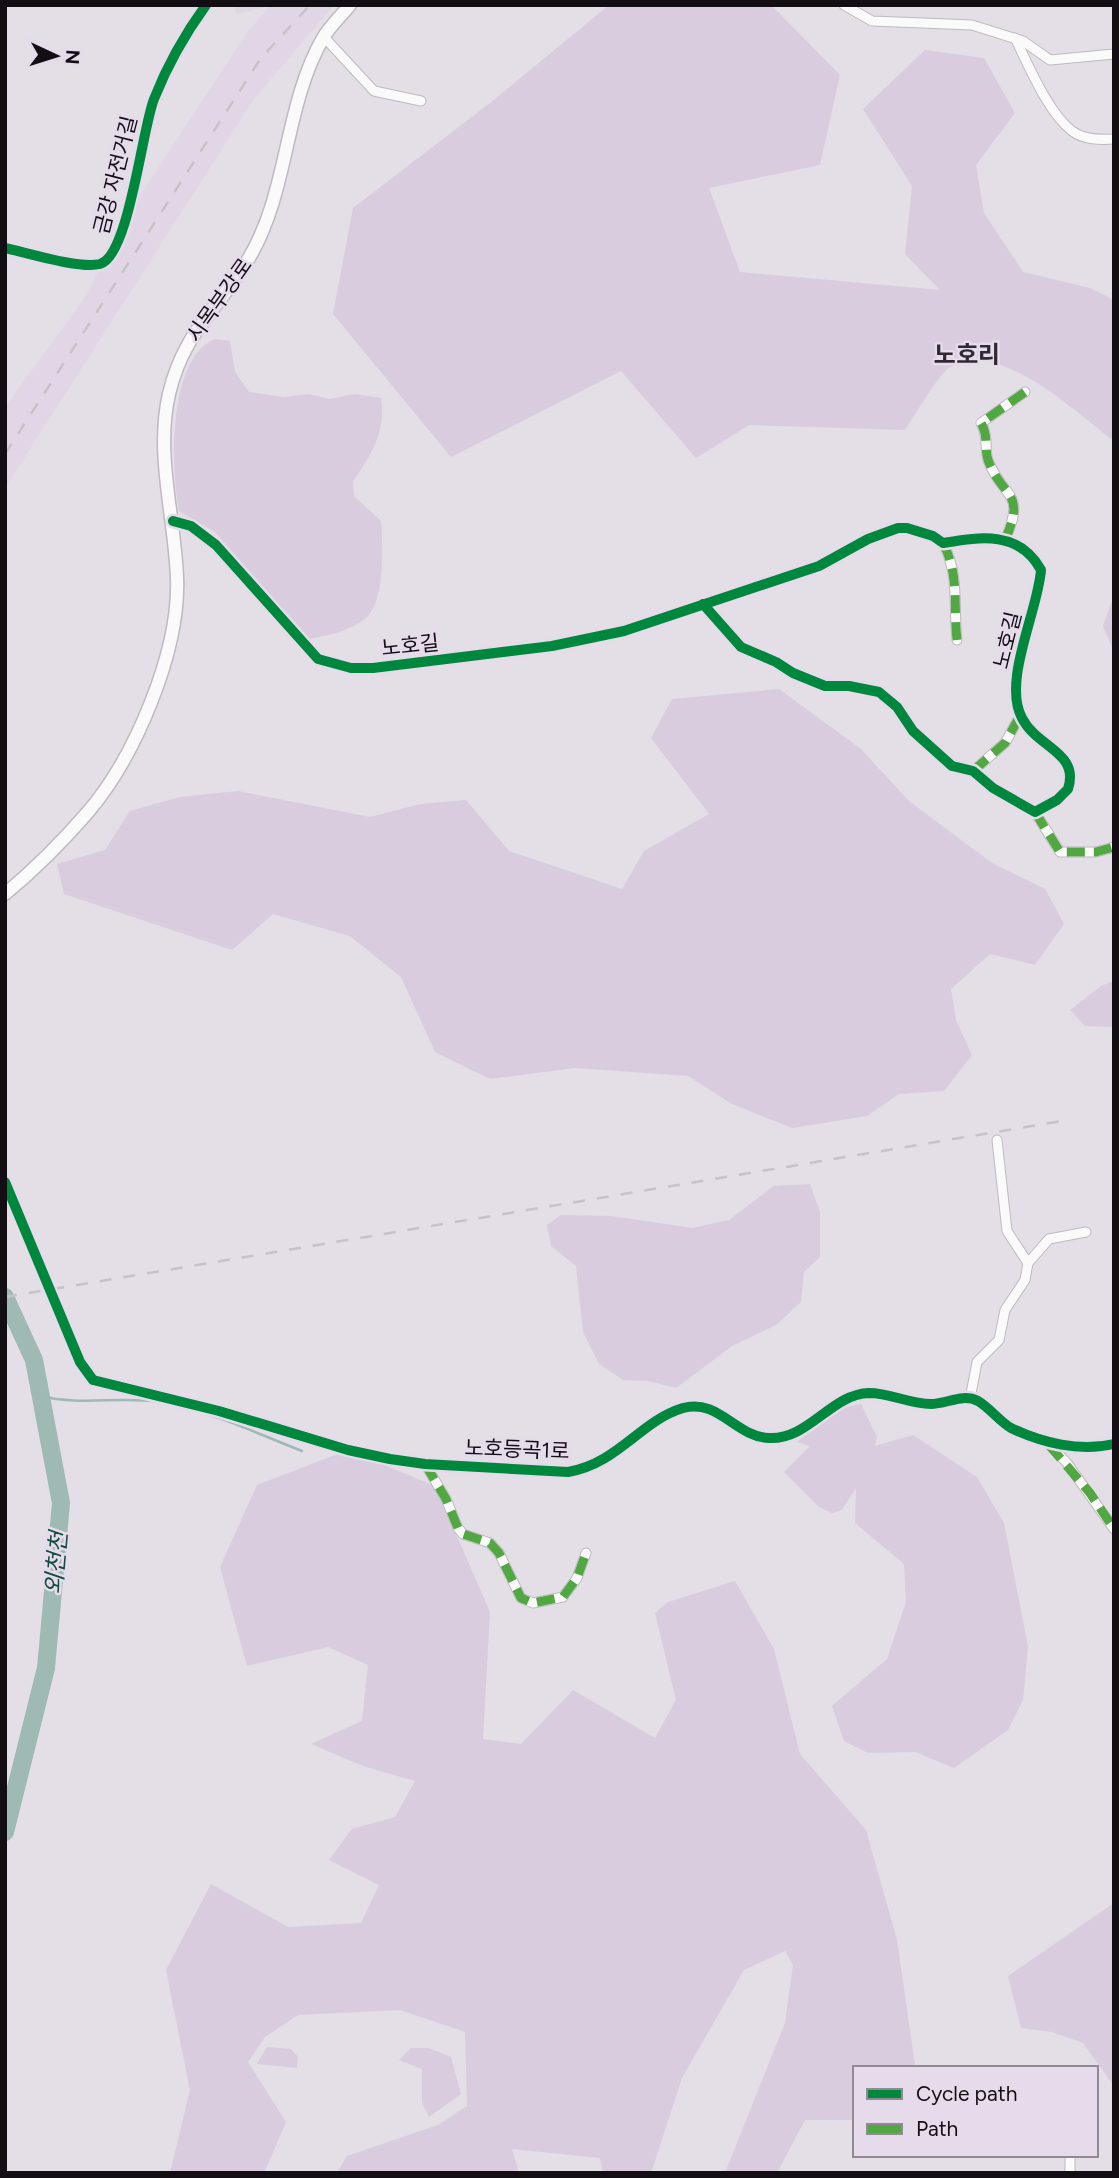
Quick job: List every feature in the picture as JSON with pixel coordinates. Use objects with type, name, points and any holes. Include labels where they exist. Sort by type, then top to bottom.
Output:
[{"type":"main road","name":"시목부강로","points":[[5,894],[29,873],[89,810],[118,768],[164,665],[174,622],[177,582],[166,470],[169,395],[192,335],[249,259],[270,213],[296,107],[324,37],[350,5]]},
{"type":"street","points":[[844,5],[872,20],[972,25],[1015,38],[1050,60],[1114,54]]},
{"type":"street","points":[[324,37],[374,90],[421,102]]},
{"type":"street","points":[[1015,38],[1050,103],[1072,132],[1096,140],[1114,139]]},
{"type":"street","points":[[957,640],[954,603],[957,579],[943,543],[983,536],[1005,540],[1016,512],[1014,499],[987,456],[988,435],[981,423],[1025,392]]},
{"type":"street","name":"노호길","points":[[173,521],[191,526],[216,545],[318,659],[351,668],[407,666],[552,646],[628,630],[819,566],[878,534],[898,528],[933,536],[943,543]]},
{"type":"street","name":"노호길","points":[[1005,540],[1025,552],[1041,570],[1040,590],[1016,682],[1020,716]]},
{"type":"street","points":[[703,604],[741,648],[825,686],[879,692],[897,707],[913,731],[952,766],[973,771],[993,788],[1035,812],[1060,852],[1096,852],[1114,848]]},
{"type":"street","points":[[973,771],[1005,743],[1020,716],[1040,743],[1058,752],[1067,761],[1068,789],[1058,800],[1035,812]]},
{"type":"street","points":[[997,1140],[1007,1231],[1028,1263]]},
{"type":"street","name":"노호등곡1로","points":[[5,1182],[80,1362],[93,1380],[209,1408],[348,1450],[425,1464],[549,1472],[582,1469],[624,1448],[660,1418],[684,1408],[701,1405],[745,1431],[770,1438],[788,1436],[861,1394],[873,1393],[920,1403],[970,1399]]},
{"type":"street","points":[[1086,1231],[1049,1239],[1028,1263],[1026,1280],[1005,1310],[999,1340],[977,1362],[970,1399],[979,1402],[1009,1427],[1044,1440],[1086,1447],[1114,1444]]},
{"type":"street","points":[[1044,1440],[1068,1463],[1114,1530]]},
{"type":"street","points":[[425,1464],[446,1499],[458,1528],[463,1534],[490,1543],[499,1553],[522,1598],[533,1603],[563,1597],[577,1578],[586,1553]]},
{"type":"shaded area","points":[[233,5],[334,5],[254,99],[5,488],[5,407],[86,296],[117,231],[248,31],[270,6],[237,14]]},
{"type":"shaded area","points":[[609,5],[771,5],[840,75],[820,165],[709,188],[740,272],[940,290],[905,254],[912,186],[863,109],[925,50],[984,58],[1015,113],[976,165],[984,213],[1023,272],[1090,288],[1114,300],[1114,441],[1036,382],[990,362],[969,361],[945,372],[905,430],[749,425],[696,458],[621,371],[451,457],[333,314],[353,208],[490,103]]},
{"type":"shaded area","points":[[215,339],[230,341],[235,372],[249,392],[284,397],[309,394],[329,399],[355,394],[381,398],[381,422],[376,442],[353,481],[354,496],[381,521],[380,586],[372,610],[366,618],[353,626],[309,639],[215,532],[179,511],[174,444],[180,391],[188,368],[199,350]]},
{"type":"shaded area","points":[[1114,595],[1114,652],[1103,626]]},
{"type":"shaded area","points":[[779,689],[861,749],[909,801],[992,863],[1045,889],[1064,924],[1035,965],[990,954],[951,989],[956,1020],[972,1055],[944,1091],[899,1094],[867,1116],[792,1128],[732,1104],[688,1076],[575,1068],[490,1079],[435,1052],[401,977],[350,936],[273,914],[232,950],[64,894],[57,864],[105,850],[130,811],[180,797],[238,791],[370,817],[421,804],[466,800],[509,851],[622,889],[644,851],[709,814],[651,738],[672,699]]},
{"type":"shaded area","points":[[1114,981],[1114,1027],[1085,1026],[1070,1010],[1101,986]]},
{"type":"shaded area","points":[[810,1184],[820,1212],[820,1257],[804,1272],[801,1302],[776,1325],[732,1346],[676,1388],[648,1381],[623,1380],[599,1364],[583,1332],[576,1266],[551,1246],[547,1225],[561,1215],[611,1216],[692,1228],[729,1220],[774,1186]]},
{"type":"shaded area","points":[[861,1404],[877,1437],[875,1446],[913,1435],[977,1477],[1004,1523],[1028,1647],[1023,1700],[1008,1730],[954,1768],[915,1752],[868,1753],[844,1741],[832,1706],[887,1659],[906,1602],[904,1564],[855,1523],[856,1488],[842,1510],[832,1513],[819,1507],[784,1472],[810,1446],[797,1442],[841,1408]]},
{"type":"shaded area","points":[[348,1450],[435,1486],[490,1612],[483,1739],[521,1744],[573,1690],[655,1738],[676,1700],[655,1613],[668,1602],[735,1581],[774,1649],[800,1754],[866,1830],[897,1940],[915,2065],[853,2066],[853,2120],[805,2120],[777,2173],[725,2173],[785,2023],[793,1965],[785,1951],[744,1970],[682,2078],[651,2173],[603,2173],[600,2158],[512,2149],[519,2173],[337,2173],[347,2156],[438,2125],[467,2106],[465,2032],[400,2010],[298,2015],[265,2037],[248,2062],[286,2122],[264,2173],[170,2173],[190,2090],[166,1970],[211,1884],[288,1927],[361,1923],[379,1885],[329,1860],[352,1829],[395,1817],[415,1781],[363,1766],[311,1744],[362,1721],[368,1665],[328,1647],[247,1666],[220,1567],[257,1485]]},
{"type":"shaded area","points":[[1114,1903],[1114,2086],[1083,2043],[1052,2032],[1021,2028],[1008,1976]]},
{"type":"shaded area","points":[[267,2047],[291,2049],[298,2057],[297,2068],[257,2064]]},
{"type":"shaded area","points":[[411,2048],[428,2048],[451,2057],[461,2094],[429,2117],[422,2102],[422,2069],[399,2060]]},
{"type":"waterway","name":"외천천","points":[[5,1297],[34,1360],[61,1503],[46,1668],[5,1832]]},
{"type":"waterway","points":[[41,1396],[71,1400],[159,1402],[196,1410],[302,1451]]},
{"type":"railway","points":[[5,454],[261,58],[310,5]]},
{"type":"railway","points":[[5,1297],[1068,1120]]},
{"type":"marked path","points":[[1005,540],[1014,512],[1013,503],[988,460],[981,423],[1025,392]]},
{"type":"marked path","points":[[943,543],[954,579],[957,640]]},
{"type":"marked path","points":[[973,771],[1005,743],[1020,716]]},
{"type":"marked path","points":[[1035,812],[1060,852],[1096,852],[1114,847]]},
{"type":"marked path","points":[[1049,1445],[1090,1493],[1114,1529]]},
{"type":"marked path","points":[[425,1464],[446,1499],[458,1528],[463,1534],[490,1543],[499,1553],[521,1598],[533,1603],[563,1597],[577,1578],[586,1553]]},
{"type":"cycle path","name":"금강 자전거길","points":[[5,248],[53,260],[91,265],[100,264],[110,256],[127,216],[154,99],[177,50],[206,5]]},
{"type":"cycle path","points":[[173,521],[191,526],[216,545],[318,659],[351,668],[373,668],[552,646],[624,631],[819,566],[868,539],[898,528],[933,536],[943,543],[984,538],[1010,542],[1032,557],[1041,570],[1018,666],[1017,703],[1029,728],[1063,758],[1070,777],[1068,789],[1057,800],[1035,812],[993,788],[973,771],[952,766],[913,731],[897,707],[879,692],[849,686],[825,686],[793,673],[776,662],[741,647],[703,604]]},
{"type":"cycle path","points":[[5,1182],[80,1362],[93,1380],[219,1411],[348,1450],[425,1464],[568,1472],[601,1460],[654,1422],[683,1408],[707,1408],[757,1436],[783,1437],[808,1425],[843,1401],[855,1395],[869,1393],[931,1404],[960,1398],[972,1399],[1011,1428],[1035,1438],[1061,1445],[1088,1447],[1114,1444]]},
{"type":"district","name":"노호리","points":[[967,354]]}]
